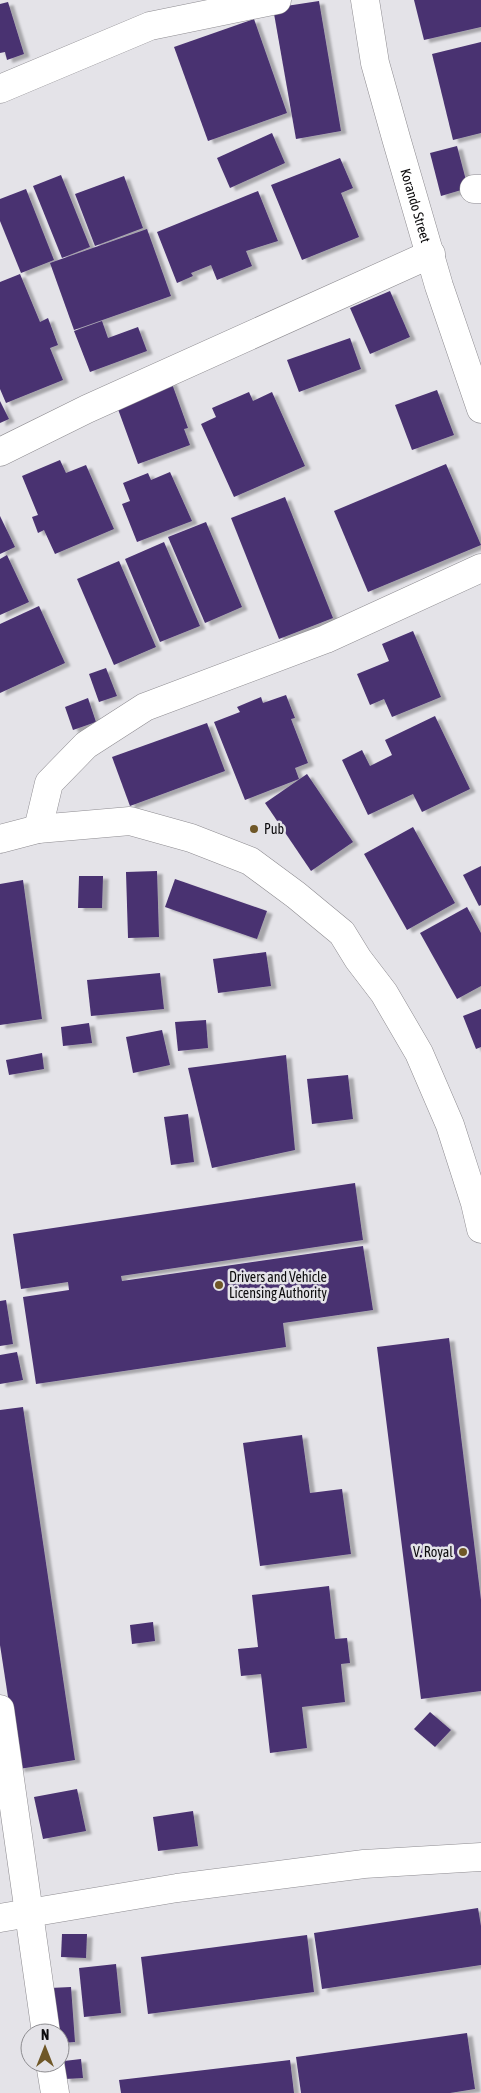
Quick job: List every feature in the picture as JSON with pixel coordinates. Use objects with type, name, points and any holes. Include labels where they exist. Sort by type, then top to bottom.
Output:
[{"type":"street","points":[[0,89],[150,26],[277,0]]},
{"type":"street","name":"Korando Street","points":[[365,0],[375,63],[439,286],[481,409]]},
{"type":"street","points":[[0,452],[88,409],[431,254]]},
{"type":"street","points":[[38,829],[49,783],[86,745],[145,707],[326,639],[481,568]]},
{"type":"street","points":[[0,839],[38,829],[130,821],[191,838],[250,860],[342,933],[358,959],[384,993],[419,1053],[450,1125],[475,1203],[481,1229]]},
{"type":"street","points":[[0,1709],[44,2023]]},
{"type":"street","points":[[0,1918],[177,1888],[364,1864],[481,1856]]},
{"type":"street","points":[[52,2073],[55,2093]]},
{"type":"building","points":[[414,0],[481,0],[481,27],[424,40]]},
{"type":"building","points":[[319,1],[341,131],[296,139],[273,8]]},
{"type":"building","points":[[8,2],[24,54],[7,60],[5,52],[0,53],[0,4]]},
{"type":"building","points":[[254,19],[287,113],[208,141],[174,47]]},
{"type":"building","points":[[481,42],[481,133],[453,140],[432,54]]},
{"type":"building","points":[[272,133],[285,163],[230,188],[217,158]]},
{"type":"building","points":[[457,146],[468,188],[441,196],[430,153]]},
{"type":"building","points":[[340,158],[353,188],[341,193],[359,237],[302,260],[271,185]]},
{"type":"building","points":[[61,175],[90,247],[62,258],[33,186]]},
{"type":"building","points":[[124,176],[143,228],[95,246],[75,194]]},
{"type":"building","points":[[26,189],[54,260],[21,273],[0,221],[0,199]]},
{"type":"building","points":[[258,191],[278,241],[246,251],[252,266],[217,280],[211,265],[191,273],[193,276],[177,283],[157,232]]},
{"type":"building","points":[[147,229],[171,296],[74,330],[50,263]]},
{"type":"building","points":[[20,274],[40,322],[48,318],[58,345],[50,348],[63,380],[6,403],[0,389],[0,282]]},
{"type":"building","points":[[390,291],[410,337],[370,354],[350,308]]},
{"type":"building","points":[[102,321],[108,338],[138,327],[147,351],[90,372],[74,331]]},
{"type":"building","points":[[350,338],[361,369],[299,392],[287,360]]},
{"type":"building","points":[[171,381],[188,428],[184,429],[190,445],[138,464],[115,401]]},
{"type":"building","points":[[437,390],[454,435],[412,450],[395,405]]},
{"type":"building","points":[[249,392],[253,401],[272,392],[305,466],[234,497],[201,424],[216,417],[212,408]]},
{"type":"building","points":[[0,401],[9,419],[0,423]]},
{"type":"building","points":[[60,460],[66,473],[86,465],[114,529],[55,554],[44,530],[38,533],[32,517],[38,515],[22,476]]},
{"type":"building","points":[[446,464],[481,545],[368,592],[334,511]]},
{"type":"building","points":[[170,472],[192,521],[137,542],[122,504],[130,501],[123,483],[148,473],[151,480]]},
{"type":"building","points":[[285,497],[333,618],[279,639],[231,518]]},
{"type":"building","points":[[0,516],[15,547],[0,554]]},
{"type":"building","points":[[206,522],[242,607],[205,623],[168,537]]},
{"type":"building","points":[[164,542],[200,626],[160,642],[125,559]]},
{"type":"building","points":[[7,555],[29,602],[0,615],[0,559]]},
{"type":"building","points":[[119,561],[156,647],[114,665],[77,579]]},
{"type":"building","points":[[39,606],[65,663],[0,693],[0,624]]},
{"type":"building","points":[[413,631],[441,697],[392,717],[384,699],[370,705],[357,674],[389,661],[382,644]]},
{"type":"building","points":[[106,668],[117,696],[99,702],[89,674]]},
{"type":"building","points":[[286,695],[295,718],[291,719],[308,763],[295,768],[299,779],[245,800],[214,722],[240,712],[237,707],[261,697],[263,703]]},
{"type":"building","points":[[88,698],[96,722],[73,730],[65,707]]},
{"type":"building","points":[[435,716],[470,789],[422,812],[413,794],[368,815],[342,760],[362,750],[370,766],[392,755],[385,740]]},
{"type":"building","points":[[207,723],[225,771],[130,806],[112,757]]},
{"type":"building","points":[[307,774],[353,842],[311,871],[265,803]]},
{"type":"building","points":[[413,827],[455,903],[407,930],[364,854]]},
{"type":"building","points":[[481,866],[481,905],[479,906],[463,875]]},
{"type":"building","points":[[157,871],[159,937],[128,938],[126,872]]},
{"type":"building","points":[[79,876],[103,876],[102,908],[78,908]]},
{"type":"building","points":[[175,879],[267,911],[257,939],[165,907]]},
{"type":"building","points":[[23,880],[42,1019],[0,1025],[0,884]]},
{"type":"building","points":[[467,907],[481,933],[481,986],[457,999],[420,933]]},
{"type":"building","points":[[266,952],[271,986],[218,993],[213,959]]},
{"type":"building","points":[[160,973],[164,1009],[91,1016],[87,980]]},
{"type":"building","points":[[481,1009],[481,1047],[476,1049],[463,1016]]},
{"type":"building","points":[[206,1020],[208,1048],[178,1051],[175,1022]]},
{"type":"building","points":[[89,1023],[92,1043],[63,1046],[61,1027]]},
{"type":"building","points":[[162,1030],[170,1065],[133,1073],[126,1037]]},
{"type":"building","points":[[42,1053],[44,1069],[9,1075],[6,1060]]},
{"type":"building","points":[[286,1055],[295,1150],[212,1168],[188,1068]]},
{"type":"building","points":[[348,1075],[353,1119],[312,1124],[307,1079]]},
{"type":"building","points":[[188,1114],[194,1162],[171,1165],[164,1117]]},
{"type":"building","name":"Drivers and Vehicle Licensing Authority","points":[[355,1183],[363,1240],[121,1276],[122,1281],[363,1246],[373,1310],[283,1323],[286,1347],[36,1384],[23,1297],[69,1290],[68,1282],[21,1289],[13,1234]]},
{"type":"building","points":[[6,1300],[13,1344],[0,1346],[0,1301]]},
{"type":"building","points":[[449,1338],[481,1600],[481,1691],[421,1699],[377,1347]]},
{"type":"building","points":[[17,1352],[23,1380],[0,1384],[0,1355]]},
{"type":"building","points":[[23,1407],[75,1760],[19,1769],[0,1645],[0,1410]]},
{"type":"building","points":[[302,1435],[310,1493],[342,1489],[351,1554],[260,1566],[243,1443]]},
{"type":"building","points":[[329,1586],[335,1639],[347,1638],[350,1663],[341,1664],[345,1702],[302,1707],[307,1748],[270,1753],[261,1674],[241,1676],[238,1649],[258,1647],[252,1595]]},
{"type":"building","points":[[153,1622],[155,1641],[132,1644],[130,1625]]},
{"type":"building","points":[[430,1712],[451,1730],[435,1747],[414,1729]]},
{"type":"building","points":[[77,1789],[86,1831],[43,1839],[34,1797]]},
{"type":"building","points":[[193,1811],[198,1846],[158,1851],[153,1817]]},
{"type":"building","points":[[478,1908],[481,1926],[481,1965],[322,1989],[314,1933]]},
{"type":"building","points":[[62,1934],[87,1934],[86,1958],[61,1957]]},
{"type":"building","points":[[307,1935],[314,1992],[148,2014],[141,1957]]},
{"type":"building","points":[[116,1964],[121,2013],[84,2017],[79,1968]]},
{"type":"building","points":[[71,1987],[75,2042],[70,2042],[70,2023],[52,2023],[50,1988]]},
{"type":"building","points":[[467,2033],[475,2089],[450,2093],[301,2093],[296,2057]]},
{"type":"building","points":[[81,2059],[83,2078],[65,2079],[65,2073],[70,2073],[70,2060]]},
{"type":"building","points":[[290,2060],[294,2093],[121,2093],[119,2080]]},
{"type":"place","name":"Pub","points":[[254,829]]},
{"type":"place","name":"Drivers and Vehicle Licensing Authority","points":[[219,1285]]},
{"type":"place","name":"V. Royal","points":[[463,1552]]}]
